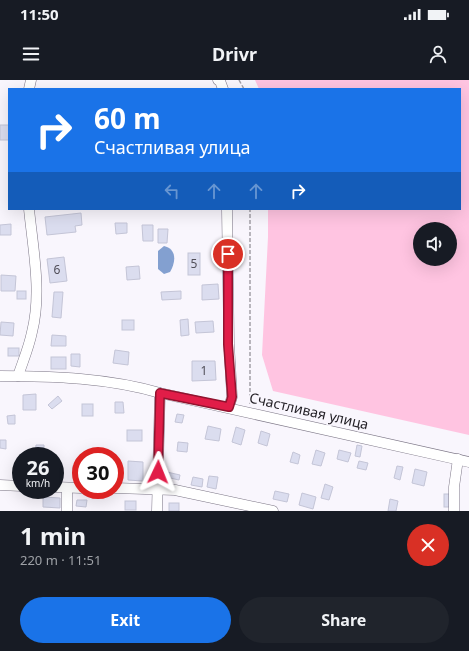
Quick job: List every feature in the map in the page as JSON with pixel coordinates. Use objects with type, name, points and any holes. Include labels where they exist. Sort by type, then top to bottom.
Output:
[{"type":"street","points":[[18,376],[32,331],[36,307],[36,282],[29,210]]},
{"type":"street","points":[[227,210],[228,344],[232,397],[229,407]]},
{"type":"street","name":"Счастливая улица","points":[[0,376],[18,376],[132,385],[160,393],[229,407],[469,462]]},
{"type":"street","points":[[157,511],[160,393]]},
{"type":"street","points":[[454,511],[454,487],[458,459]]},
{"type":"street","points":[[0,485],[12,486]]},
{"type":"street","points":[[64,488],[72,488]]},
{"type":"street","points":[[67,488],[67,511]]},
{"type":"street","points":[[124,488],[158,488],[175,490],[250,509],[273,511]]},
{"type":"path","points":[[250,210],[250,412]]},
{"type":"shaded area","points":[[255,80],[469,80],[469,435],[273,391],[262,355],[268,210],[461,210],[461,88],[259,88]]},
{"type":"water","points":[[164,246],[171,250],[174,260],[170,272],[164,274],[158,269],[158,251]]},
{"type":"building","points":[[0,125],[8,125],[8,140],[0,140]]},
{"type":"building","points":[[81,213],[82,225],[75,226],[76,232],[47,235],[45,217]]},
{"type":"building","points":[[115,223],[127,223],[127,233],[116,234]]},
{"type":"building","points":[[11,224],[11,235],[0,235],[0,225]]},
{"type":"building","points":[[142,225],[153,225],[153,241],[143,241]]},
{"type":"building","points":[[158,229],[168,229],[167,243],[158,243]]},
{"type":"building","points":[[188,253],[200,253],[200,275],[188,275]]},
{"type":"building","points":[[64,257],[67,281],[50,283],[47,259]]},
{"type":"building","points":[[139,266],[140,279],[127,280],[126,267]]},
{"type":"building","points":[[1,275],[16,276],[15,291],[1,291]]},
{"type":"building","points":[[218,284],[219,299],[202,300],[202,285]]},
{"type":"building","points":[[17,291],[26,291],[26,299],[17,299]]},
{"type":"building","points":[[181,291],[181,299],[162,300],[161,292]]},
{"type":"building","points":[[54,292],[63,292],[61,318],[52,317]]},
{"type":"building","points":[[188,319],[189,335],[181,336],[180,320]]},
{"type":"building","points":[[122,320],[134,320],[134,330],[122,330]]},
{"type":"building","points":[[213,321],[214,332],[196,333],[195,322]]},
{"type":"building","points":[[1,322],[14,323],[13,336],[0,335]]},
{"type":"building","points":[[52,335],[66,336],[66,346],[51,346]]},
{"type":"building","points":[[8,348],[19,348],[19,356],[8,356]]},
{"type":"building","points":[[115,350],[129,352],[128,365],[113,363]]},
{"type":"building","points":[[71,354],[80,354],[80,367],[71,366]]},
{"type":"building","points":[[51,357],[66,357],[66,369],[51,369]]},
{"type":"building","points":[[192,361],[215,361],[216,380],[192,381]]},
{"type":"building","points":[[36,394],[36,410],[23,410],[23,395]]},
{"type":"building","points":[[58,396],[62,401],[52,409],[48,405]]},
{"type":"building","points":[[115,402],[123,402],[124,413],[115,413]]},
{"type":"building","points":[[82,404],[93,404],[93,416],[82,416]]},
{"type":"building","points":[[177,414],[184,415],[182,423],[175,422]]},
{"type":"building","points":[[15,415],[15,424],[8,424],[7,416]]},
{"type":"building","points":[[208,426],[221,429],[219,441],[205,439]]},
{"type":"building","points":[[236,427],[245,430],[241,445],[232,442]]},
{"type":"building","points":[[127,430],[142,430],[142,441],[127,441]]},
{"type":"building","points":[[261,431],[270,434],[267,446],[258,443]]},
{"type":"building","points":[[0,440],[6,440],[6,449],[0,448]]},
{"type":"building","points":[[178,442],[188,443],[187,452],[177,451]]},
{"type":"building","points":[[36,445],[44,445],[44,447],[36,447]]},
{"type":"building","points":[[357,445],[362,446],[360,457],[355,456]]},
{"type":"building","points":[[316,450],[325,453],[321,466],[312,464]]},
{"type":"building","points":[[339,450],[351,453],[348,462],[337,459]]},
{"type":"building","points":[[293,452],[300,455],[298,464],[290,462]]},
{"type":"building","points":[[128,461],[143,462],[143,481],[128,480]]},
{"type":"building","points":[[359,461],[368,463],[366,470],[357,468]]},
{"type":"building","points":[[397,466],[403,467],[400,480],[394,478]]},
{"type":"building","points":[[415,469],[427,472],[424,486],[412,483]]},
{"type":"building","points":[[167,472],[180,475],[179,480],[166,477]]},
{"type":"building","points":[[209,476],[218,477],[216,489],[207,487]]},
{"type":"building","points":[[193,477],[203,479],[202,487],[191,485]]},
{"type":"building","points":[[325,484],[333,487],[329,500],[321,498]]},
{"type":"building","points":[[275,491],[289,494],[287,502],[273,499]]},
{"type":"building","points":[[302,493],[316,497],[313,509],[299,505]]},
{"type":"building","points":[[444,494],[450,494],[450,507],[444,507]]},
{"type":"building","points":[[43,499],[60,499],[60,508],[43,507]]},
{"type":"building","points":[[390,499],[398,501],[396,511],[388,511]]},
{"type":"building","points":[[77,500],[87,500],[86,507],[76,506]]},
{"type":"building","points":[[125,501],[136,501],[136,510],[125,510]]},
{"type":"building","points":[[169,503],[179,503],[179,511],[169,511]]},
{"type":"route","points":[[158,472],[160,393],[229,407],[232,397],[228,344],[228,254]]}]
